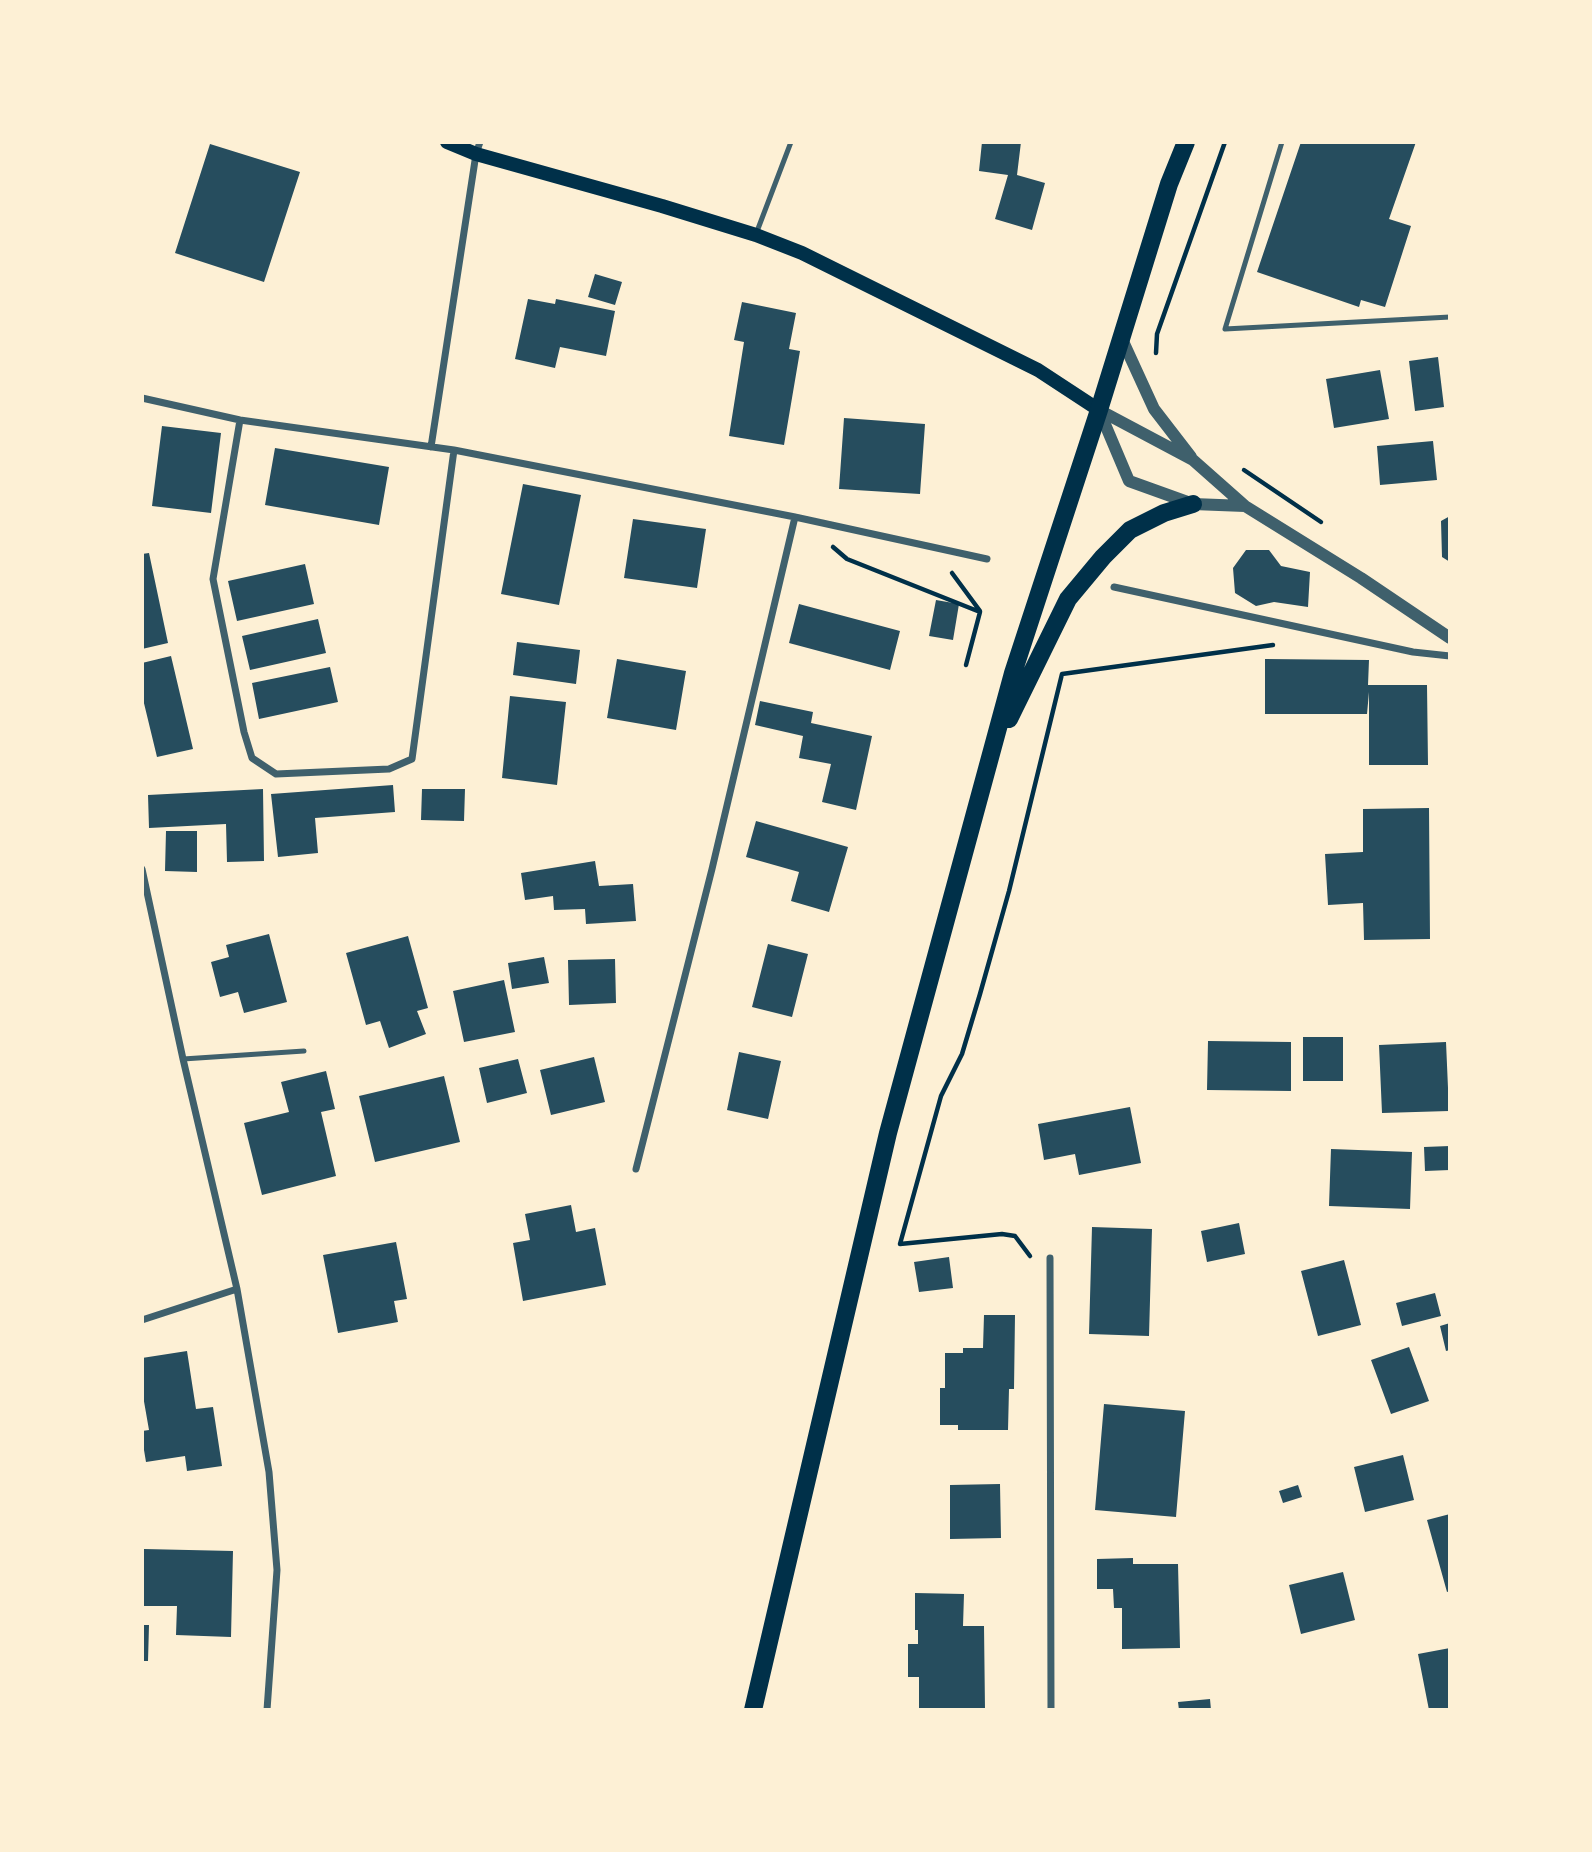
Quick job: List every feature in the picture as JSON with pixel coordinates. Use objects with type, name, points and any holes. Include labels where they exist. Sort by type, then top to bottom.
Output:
[{"type":"main road","points":[[447,142],[478,148],[756,235],[802,253],[1038,370],[1099,410]]},
{"type":"main road","points":[[753,1710],[888,1133],[1013,673],[1170,184],[1186,142]]},
{"type":"main road","points":[[991,753],[1069,599],[1103,557],[1130,530],[1164,513],[1194,504]]},
{"type":"street","points":[[430,447],[478,148]]},
{"type":"street","points":[[1121,337],[1154,409],[1193,460],[1245,506],[1361,578],[1450,638]]},
{"type":"street","points":[[142,398],[240,420],[454,450],[795,517],[987,559]]},
{"type":"street","points":[[1099,410],[1193,460]]},
{"type":"street","points":[[1099,410],[1129,481],[1194,504],[1245,506]]},
{"type":"street","points":[[240,420],[213,579],[244,732],[252,758],[276,774],[389,769],[412,759],[454,450]]},
{"type":"street","points":[[636,1169],[712,869],[795,517]]},
{"type":"street","points":[[1114,587],[1413,652],[1450,656]]},
{"type":"street","points":[[142,869],[237,1289],[269,1472],[277,1570],[267,1710]]},
{"type":"street","points":[[1050,1258],[1051,1710]]},
{"type":"street","points":[[142,1320],[237,1289]]},
{"type":"lane","points":[[756,235],[791,142]]},
{"type":"lane","points":[[1282,142],[1225,329],[1450,317]]},
{"type":"lane","points":[[183,1059],[304,1051]]},
{"type":"path","points":[[1156,359],[1157,334],[1225,142]]},
{"type":"path","points":[[1238,466],[1328,527]]},
{"type":"path","points":[[795,517],[847,559],[980,612]]},
{"type":"path","points":[[935,548],[980,612],[966,665]]},
{"type":"path","points":[[1050,1258],[1031,1256],[1015,1236],[1002,1234],[901,1244],[941,1096],[962,1054],[988,968],[1062,674],[1275,644],[1300,627]]},
{"type":"building","points":[[982,142],[1021,142],[1017,175],[1045,183],[1032,230],[995,219],[1008,175],[979,171]]},
{"type":"building","points":[[1301,142],[1416,142],[1389,219],[1411,226],[1385,307],[1361,300],[1359,307],[1257,272]]},
{"type":"building","points":[[210,144],[300,172],[264,282],[175,253]]},
{"type":"building","points":[[595,274],[622,282],[615,305],[588,297]]},
{"type":"building","points":[[528,299],[555,304],[556,299],[615,311],[606,356],[560,347],[555,368],[515,359]]},
{"type":"building","points":[[742,302],[796,313],[789,349],[800,351],[784,445],[729,436],[744,342],[734,340]]},
{"type":"building","points":[[1438,357],[1444,407],[1415,411],[1409,361]]},
{"type":"building","points":[[1380,370],[1389,419],[1334,428],[1326,379]]},
{"type":"building","points":[[844,418],[925,424],[920,494],[839,489]]},
{"type":"building","points":[[162,426],[221,433],[211,513],[152,506]]},
{"type":"building","points":[[1433,441],[1437,480],[1380,485],[1377,446]]},
{"type":"building","points":[[275,448],[389,467],[379,525],[265,505]]},
{"type":"building","points":[[523,484],[581,495],[559,605],[501,594]]},
{"type":"building","points":[[1450,516],[1450,562],[1442,557],[1441,521]]},
{"type":"building","points":[[633,519],[706,529],[697,588],[624,578]]},
{"type":"building","points":[[1246,550],[1269,550],[1281,566],[1310,572],[1308,607],[1274,602],[1256,606],[1235,593],[1233,568]]},
{"type":"building","points":[[149,553],[168,643],[142,649],[142,554]]},
{"type":"building","points":[[305,564],[314,604],[237,621],[228,581]]},
{"type":"building","points":[[936,600],[959,604],[953,640],[929,636]]},
{"type":"building","points":[[799,604],[900,631],[890,670],[789,643]]},
{"type":"building","points":[[318,619],[326,653],[250,670],[242,636]]},
{"type":"building","points":[[517,642],[580,650],[576,684],[513,675]]},
{"type":"building","points":[[171,656],[193,749],[157,757],[142,695],[142,663]]},
{"type":"building","points":[[617,659],[686,671],[676,730],[607,718]]},
{"type":"building","points":[[1265,659],[1369,660],[1368,685],[1427,685],[1428,765],[1369,765],[1369,692],[1367,714],[1265,714]]},
{"type":"building","points":[[330,667],[338,702],[259,719],[252,683]]},
{"type":"building","points":[[510,696],[566,702],[557,785],[502,778]]},
{"type":"building","points":[[760,701],[813,712],[811,723],[872,736],[856,810],[822,802],[831,764],[799,758],[803,736],[755,725]]},
{"type":"building","points":[[393,785],[395,812],[315,818],[318,853],[278,857],[271,794]]},
{"type":"building","points":[[263,789],[264,861],[227,862],[226,824],[149,828],[148,795]]},
{"type":"building","points":[[422,789],[465,789],[464,821],[421,820]]},
{"type":"building","points":[[1429,808],[1430,939],[1364,940],[1363,903],[1328,905],[1325,854],[1363,852],[1363,809]]},
{"type":"building","points":[[756,821],[848,847],[829,912],[791,901],[799,872],[746,857]]},
{"type":"building","points":[[166,831],[197,831],[197,872],[165,871]]},
{"type":"building","points":[[595,861],[599,886],[633,884],[636,921],[586,924],[585,909],[554,910],[553,896],[525,900],[521,873]]},
{"type":"building","points":[[269,934],[287,1002],[244,1013],[238,992],[220,997],[211,962],[229,957],[226,945]]},
{"type":"building","points":[[408,936],[428,1008],[417,1011],[426,1034],[389,1048],[380,1021],[366,1025],[346,953]]},
{"type":"building","points":[[768,944],[808,954],[792,1017],[752,1007]]},
{"type":"building","points":[[544,957],[549,983],[512,989],[508,963]]},
{"type":"building","points":[[615,959],[616,1003],[569,1005],[568,960]]},
{"type":"building","points":[[504,980],[515,1032],[464,1042],[453,991]]},
{"type":"building","points":[[1303,1037],[1343,1037],[1343,1081],[1303,1081]]},
{"type":"building","points":[[1208,1041],[1291,1042],[1291,1091],[1207,1090]]},
{"type":"building","points":[[1446,1042],[1449,1111],[1382,1113],[1379,1045]]},
{"type":"building","points":[[739,1052],[781,1061],[768,1119],[727,1110]]},
{"type":"building","points":[[594,1057],[605,1102],[551,1115],[540,1070]]},
{"type":"building","points":[[518,1059],[527,1093],[487,1103],[479,1068]]},
{"type":"building","points":[[326,1071],[335,1109],[321,1112],[336,1176],[262,1195],[244,1123],[289,1112],[281,1082]]},
{"type":"building","points":[[444,1076],[460,1142],[375,1162],[359,1096]]},
{"type":"building","points":[[1130,1107],[1141,1163],[1079,1175],[1075,1154],[1044,1160],[1038,1124]]},
{"type":"building","points":[[1450,1146],[1450,1170],[1425,1171],[1424,1147]]},
{"type":"building","points":[[1331,1149],[1412,1152],[1410,1209],[1329,1206]]},
{"type":"building","points":[[571,1205],[576,1232],[595,1228],[606,1285],[523,1301],[513,1243],[530,1240],[525,1214]]},
{"type":"building","points":[[1239,1223],[1245,1254],[1207,1262],[1201,1231]]},
{"type":"building","points":[[1092,1227],[1152,1229],[1149,1336],[1089,1334]]},
{"type":"building","points":[[396,1242],[407,1299],[394,1301],[398,1322],[338,1333],[323,1255]]},
{"type":"building","points":[[949,1257],[953,1288],[919,1292],[914,1262]]},
{"type":"building","points":[[1344,1260],[1361,1325],[1318,1336],[1301,1271]]},
{"type":"building","points":[[1435,1293],[1441,1316],[1402,1326],[1396,1303]]},
{"type":"building","points":[[984,1315],[1015,1315],[1014,1389],[1009,1389],[1008,1430],[958,1430],[958,1425],[940,1425],[940,1388],[945,1388],[945,1353],[963,1353],[963,1348],[983,1348]]},
{"type":"building","points":[[1450,1323],[1450,1350],[1446,1351],[1440,1326]]},
{"type":"building","points":[[1409,1347],[1429,1401],[1391,1414],[1371,1360]]},
{"type":"building","points":[[187,1351],[196,1409],[213,1407],[222,1466],[187,1471],[185,1456],[146,1462],[142,1431],[149,1430],[142,1390],[142,1358]]},
{"type":"building","points":[[1104,1404],[1185,1411],[1176,1517],[1095,1510]]},
{"type":"building","points":[[1403,1455],[1414,1500],[1365,1512],[1354,1467]]},
{"type":"building","points":[[1000,1484],[1001,1538],[950,1539],[950,1485]]},
{"type":"building","points":[[1298,1485],[1302,1497],[1283,1503],[1279,1491]]},
{"type":"building","points":[[1450,1514],[1450,1591],[1447,1592],[1427,1520]]},
{"type":"building","points":[[144,1549],[233,1551],[231,1637],[176,1635],[177,1606],[143,1606]]},
{"type":"building","points":[[1133,1558],[1133,1564],[1178,1564],[1180,1648],[1122,1649],[1122,1608],[1114,1608],[1113,1589],[1097,1589],[1097,1559]]},
{"type":"building","points":[[1343,1572],[1355,1620],[1301,1634],[1289,1585]]},
{"type":"building","points":[[915,1593],[964,1594],[963,1626],[984,1626],[985,1710],[919,1710],[919,1677],[908,1677],[908,1644],[918,1644],[918,1630],[915,1630]]},
{"type":"building","points":[[142,1625],[149,1625],[148,1661],[142,1661]]},
{"type":"building","points":[[1450,1648],[1450,1708],[1429,1710],[1418,1654]]},
{"type":"building","points":[[1210,1699],[1211,1710],[1179,1710],[1178,1702]]}]
